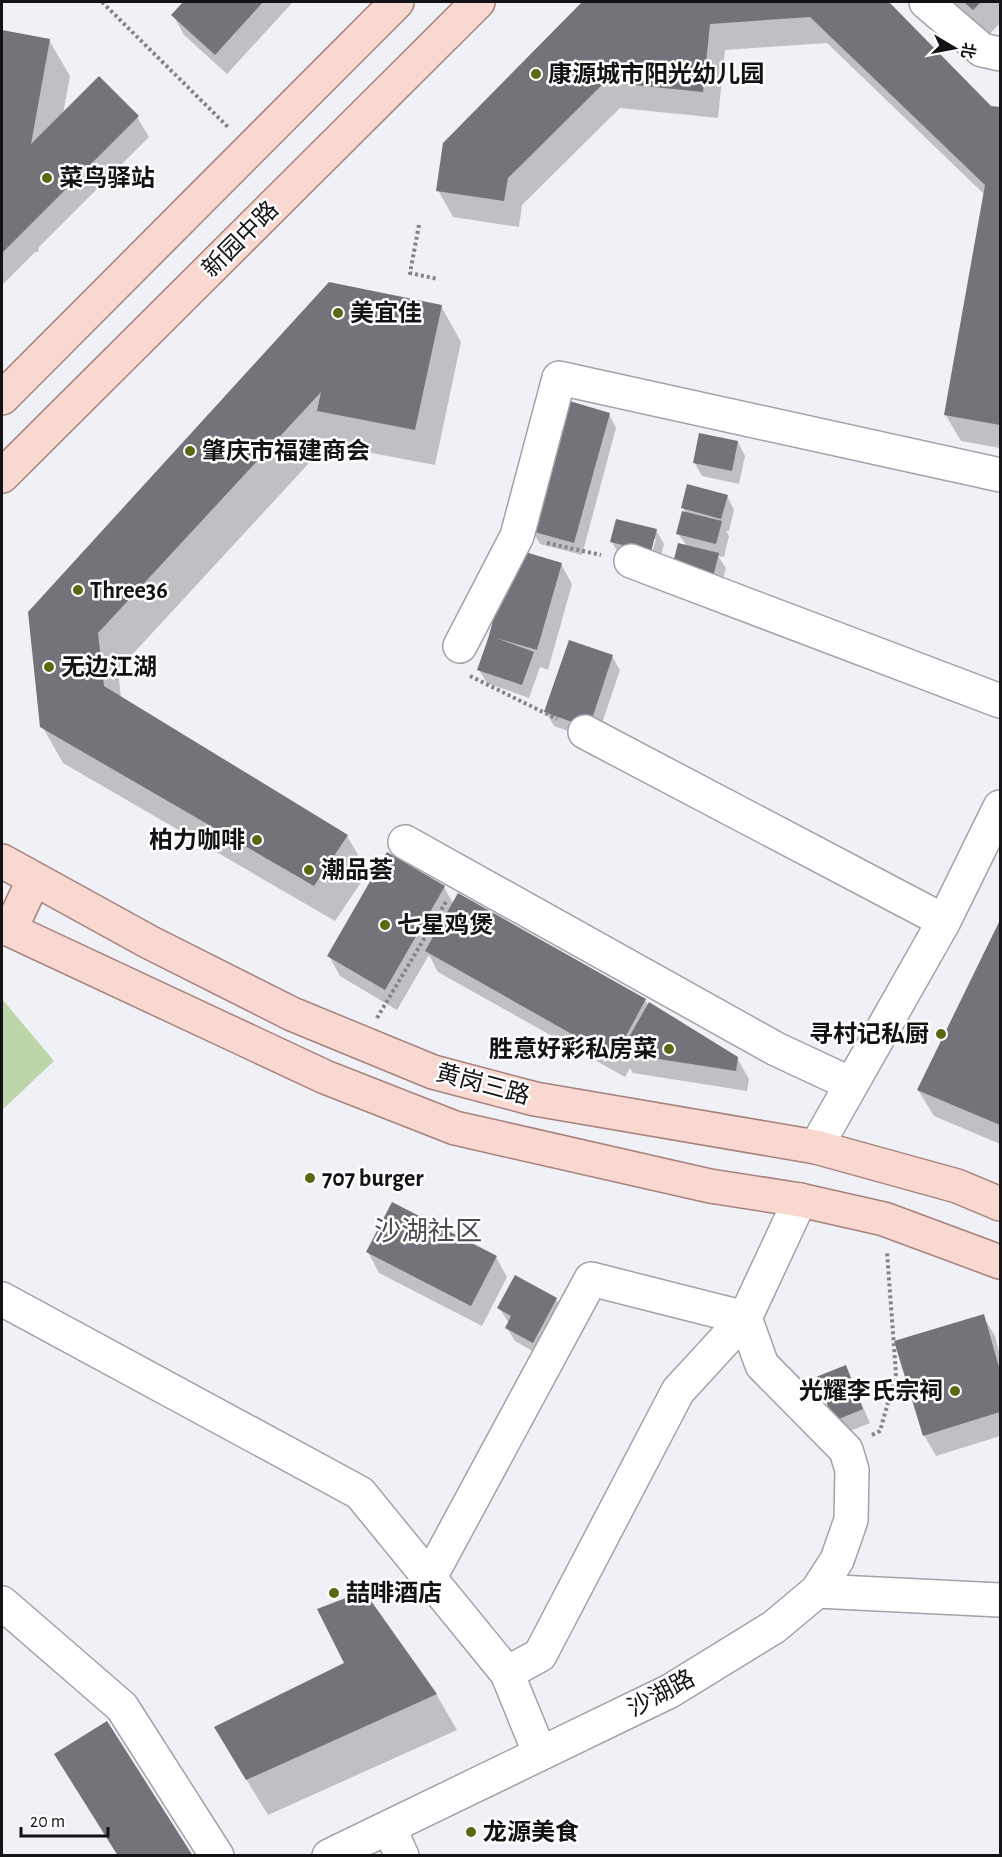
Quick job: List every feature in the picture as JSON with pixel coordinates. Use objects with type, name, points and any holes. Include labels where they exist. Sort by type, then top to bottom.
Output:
[{"type":"main road","points":[[2,398],[397,2]]},
{"type":"main road","name":"新园中路","points":[[5,467],[478,2]]},
{"type":"main road","name":"黄岗三路","points":[[2,861],[190,963],[292,1014],[432,1072],[535,1099],[816,1147],[957,1186],[1000,1204]]},
{"type":"main road","points":[[6,928],[34,879]]},
{"type":"main road","name":"黄岗三路","points":[[6,928],[325,1077],[454,1128],[710,1186],[800,1200],[884,1219],[1000,1262]]},
{"type":"street","points":[[926,2],[982,50],[1000,54]]},
{"type":"street","points":[[463,660],[517,536],[559,378],[1000,475]]},
{"type":"street","points":[[632,561],[1000,701]]},
{"type":"street","points":[[585,732],[944,921]]},
{"type":"street","points":[[816,1147],[944,921],[1000,807]]},
{"type":"street","points":[[405,842],[776,1048],[851,1084]]},
{"type":"street","points":[[507,1673],[540,1655],[678,1391],[745,1318],[800,1200]]},
{"type":"street","points":[[429,1579],[591,1279],[745,1318]]},
{"type":"street","points":[[2,1299],[360,1493],[507,1673],[540,1754]]},
{"type":"street","points":[[745,1318],[762,1365],[846,1450]]},
{"type":"street","name":"沙湖路","points":[[329,1856],[396,1841],[540,1754],[670,1691],[774,1627],[817,1591],[837,1560],[851,1520],[852,1470],[846,1450]]},
{"type":"street","points":[[817,1591],[1000,1600]]},
{"type":"street","points":[[2,1603],[122,1707],[217,1856]]},
{"type":"path","points":[[102,2],[250,149]]},
{"type":"path","points":[[419,225],[410,273],[438,279]]},
{"type":"path","points":[[517,536],[632,561]]},
{"type":"path","points":[[463,660],[585,732]]},
{"type":"path","points":[[362,1043],[462,874]]},
{"type":"path","points":[[846,1450],[880,1431],[896,1374],[884,1219]]},
{"type":"green space","points":[[2,999],[54,1061],[2,1110]]},
{"type":"building","points":[[183,2],[263,2],[215,55],[171,15]]},
{"type":"building","points":[[582,2],[889,2],[991,106],[1000,107],[1000,425],[944,415],[985,185],[810,17],[710,24],[703,92],[605,82],[508,178],[504,201],[436,191],[443,143]]},
{"type":"building","points":[[964,2],[981,2],[973,10]]},
{"type":"building","points":[[2,30],[50,39],[31,144],[99,76],[139,116],[2,253]]},
{"type":"building","points":[[329,282],[442,305],[415,430],[317,411],[321,392],[98,633],[104,686],[348,835],[314,886],[40,727],[28,612]]},
{"type":"building","points":[[566,400],[610,413],[574,543],[531,531]]},
{"type":"building","points":[[699,433],[738,441],[732,471],[693,463]]},
{"type":"building","points":[[687,484],[728,495],[721,519],[681,508]]},
{"type":"building","points":[[682,511],[722,521],[716,544],[676,534]]},
{"type":"building","points":[[616,519],[657,529],[651,552],[610,542]]},
{"type":"building","points":[[678,543],[719,553],[713,577],[672,567]]},
{"type":"building","points":[[512,548],[562,563],[537,650],[496,638],[534,652],[522,685],[477,670],[489,636]]},
{"type":"building","points":[[569,640],[613,655],[589,728],[544,712]]},
{"type":"building","points":[[387,852],[445,886],[385,990],[327,956]]},
{"type":"building","points":[[458,893],[646,999],[614,1058],[425,951]]},
{"type":"building","points":[[1000,920],[1000,1125],[917,1090]]},
{"type":"building","points":[[649,1002],[738,1057],[736,1071],[620,1053]]},
{"type":"building","points":[[392,1202],[497,1256],[471,1306],[366,1252]]},
{"type":"building","points":[[515,1275],[557,1298],[533,1343],[505,1328],[511,1316],[497,1308]]},
{"type":"building","name":"光耀李氏宗祠","points":[[984,1314],[1000,1371],[1000,1412],[923,1436],[894,1341]]},
{"type":"building","points":[[846,1365],[863,1409],[834,1421],[816,1377]]},
{"type":"building","points":[[364,1591],[437,1694],[246,1780],[214,1727],[344,1663],[317,1609]]},
{"type":"building","points":[[107,1721],[193,1856],[118,1856],[54,1754]]},
{"type":"place","name":"康源城市阳光幼儿园","points":[[536,74]]},
{"type":"place","name":"菜鸟驿站","points":[[47,178]]},
{"type":"place","name":"美宜佳","points":[[338,313]]},
{"type":"place","name":"肇庆市福建商会","points":[[190,451]]},
{"type":"place","name":"Three36","points":[[78,590]]},
{"type":"place","name":"无边江湖","points":[[49,667]]},
{"type":"place","name":"柏力咖啡","points":[[257,840]]},
{"type":"place","name":"潮品荟","points":[[309,870]]},
{"type":"place","name":"七星鸡煲","points":[[385,925]]},
{"type":"place","name":"寻村记私厨","points":[[941,1034]]},
{"type":"place","name":"胜意好彩私房菜","points":[[669,1049]]},
{"type":"place","name":"707 burger","points":[[310,1178]]},
{"type":"place","name":"光耀李氏宗祠","points":[[955,1391]]},
{"type":"place","name":"喆啡酒店","points":[[334,1593]]},
{"type":"place","name":"龙源美食","points":[[471,1832]]},
{"type":"district","name":"沙湖社区","points":[[428,1231]]}]
